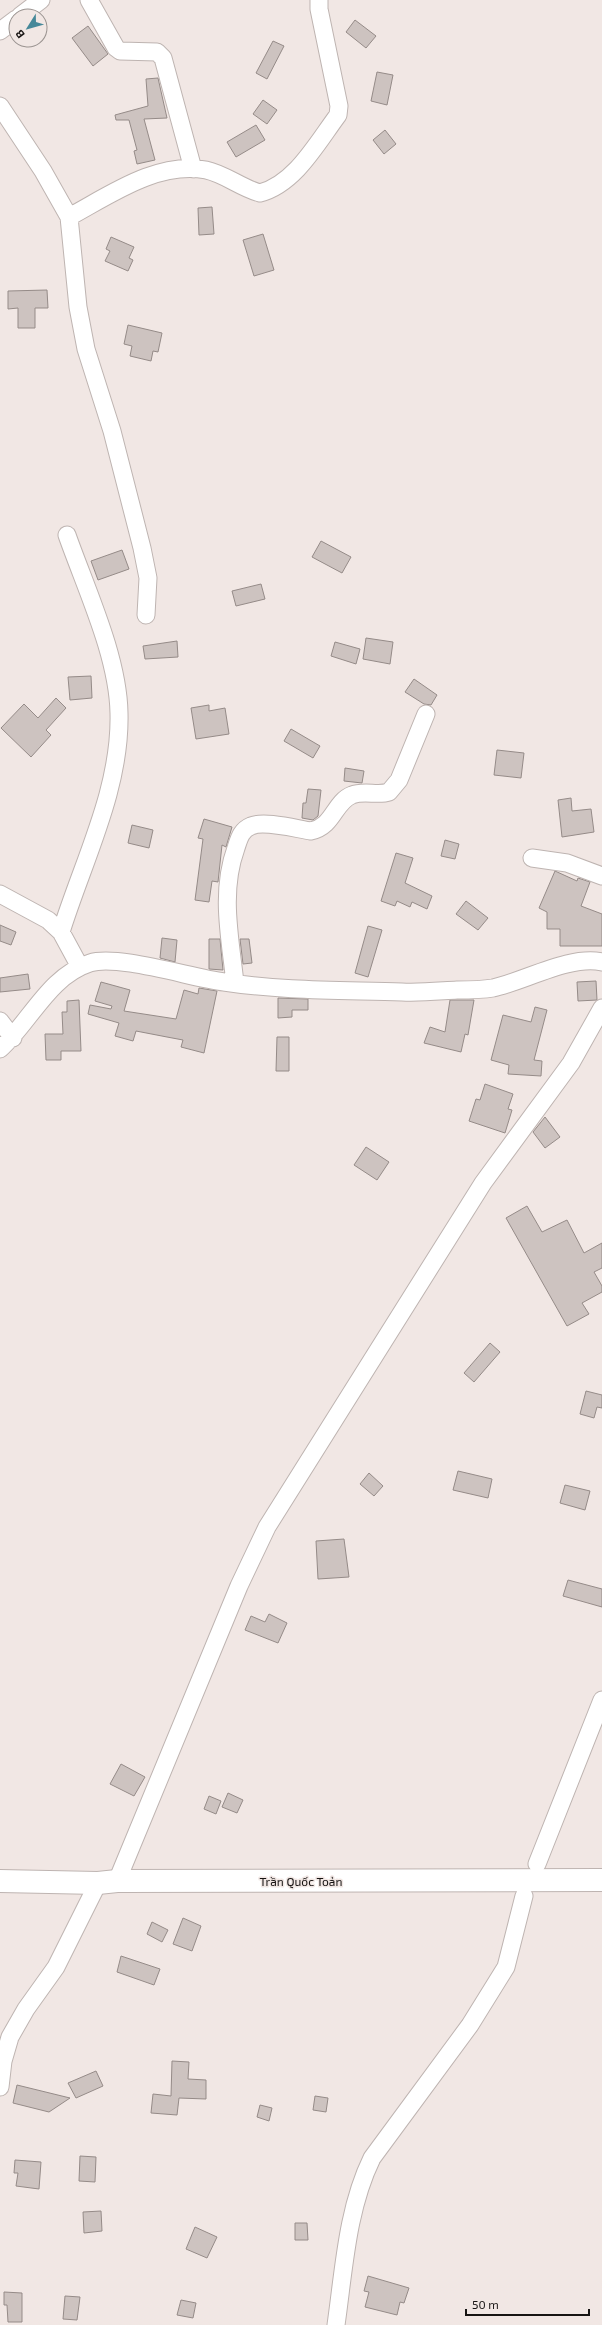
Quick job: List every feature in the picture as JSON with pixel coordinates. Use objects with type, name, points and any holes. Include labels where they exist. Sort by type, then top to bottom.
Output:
[{"type":"main road","name":"Trần Quốc Toản","points":[[0,1881],[602,1880]]},
{"type":"street","points":[[30,8],[41,0]]},
{"type":"street","points":[[89,0],[116,48],[120,51],[157,52],[162,58],[193,170]]},
{"type":"street","points":[[69,217],[135,182],[157,174],[193,170],[216,173],[260,193],[279,186],[297,168],[338,115],[339,106],[319,9],[319,0]]},
{"type":"street","points":[[0,106],[43,172],[69,217],[78,307],[86,349],[112,431],[142,548],[148,578],[146,615]]},
{"type":"street","points":[[60,932],[96,834],[114,763],[119,712],[109,655],[67,535]]},
{"type":"street","points":[[235,983],[226,891],[230,864],[241,834],[252,825],[262,824],[312,831],[326,825],[346,799],[353,795],[390,792],[399,780],[426,714]]},
{"type":"street","points":[[532,858],[567,863],[602,876]]},
{"type":"street","points":[[0,894],[48,920],[60,932],[80,967]]},
{"type":"street","points":[[0,1049],[13,1038],[42,1000],[65,977],[91,962],[105,961],[235,983],[405,992],[485,989],[570,964],[594,960],[602,962]]},
{"type":"street","points":[[0,2088],[3,2061],[10,2037],[26,2009],[56,1967],[108,1882],[239,1586],[267,1527],[483,1183],[571,1064],[602,1008]]},
{"type":"street","points":[[0,1021],[13,1038]]},
{"type":"street","points":[[537,1864],[602,1700]]},
{"type":"street","points":[[336,2325],[355,2201],[362,2179],[372,2158],[470,2025],[506,1967],[524,1896]]},
{"type":"building","points":[[355,20],[376,36],[366,48],[346,32]]},
{"type":"building","points":[[88,26],[108,54],[93,66],[72,38]]},
{"type":"building","points":[[273,41],[284,46],[267,79],[256,73]]},
{"type":"building","points":[[377,72],[393,75],[387,105],[371,101]]},
{"type":"building","points":[[158,78],[167,118],[144,119],[155,160],[137,164],[134,151],[137,150],[129,120],[116,120],[115,115],[148,106],[146,79]]},
{"type":"building","points":[[263,100],[277,110],[267,124],[253,114]]},
{"type":"building","points":[[256,125],[265,140],[236,157],[227,142]]},
{"type":"building","points":[[385,130],[396,144],[384,154],[373,140]]},
{"type":"building","points":[[212,207],[214,234],[199,235],[198,208]]},
{"type":"building","points":[[263,234],[274,270],[254,276],[243,240]]},
{"type":"building","points":[[111,237],[134,247],[129,258],[133,260],[128,271],[105,261],[110,251],[106,249]]},
{"type":"building","points":[[47,290],[48,308],[35,308],[35,328],[18,328],[18,308],[8,309],[8,291]]},
{"type":"building","points":[[128,325],[162,333],[158,352],[153,351],[151,361],[130,356],[132,346],[124,344]]},
{"type":"building","points":[[321,541],[351,557],[342,573],[312,557]]},
{"type":"building","points":[[122,550],[129,569],[98,580],[91,561]]},
{"type":"building","points":[[261,584],[265,599],[236,606],[232,591]]},
{"type":"building","points":[[366,638],[393,642],[390,664],[363,659]]},
{"type":"building","points":[[177,641],[178,657],[145,659],[143,646]]},
{"type":"building","points":[[335,642],[360,649],[356,664],[331,656]]},
{"type":"building","points":[[91,676],[92,698],[70,700],[68,677]]},
{"type":"building","points":[[414,679],[437,695],[431,705],[424,704],[405,692]]},
{"type":"building","points":[[56,698],[66,708],[46,730],[51,735],[31,757],[1,728],[24,704],[38,718]]},
{"type":"building","points":[[209,705],[209,711],[225,708],[229,734],[196,739],[191,708]]},
{"type":"building","points":[[291,729],[320,746],[313,758],[284,741]]},
{"type":"building","points":[[497,750],[524,753],[521,778],[494,775]]},
{"type":"building","points":[[345,768],[364,771],[362,783],[344,781]]},
{"type":"building","points":[[308,789],[321,790],[318,816],[313,820],[302,818],[303,803],[306,803]]},
{"type":"building","points":[[571,798],[572,811],[591,809],[594,832],[562,837],[558,800]]},
{"type":"building","points":[[204,819],[232,827],[226,847],[222,845],[218,882],[212,881],[209,902],[195,900],[203,839],[198,838]]},
{"type":"building","points":[[132,825],[153,830],[149,848],[128,843]]},
{"type":"building","points":[[445,840],[459,844],[455,859],[441,856]]},
{"type":"building","points":[[396,853],[413,858],[405,883],[432,896],[427,909],[412,902],[410,907],[397,901],[395,906],[381,901]]},
{"type":"building","points":[[555,871],[577,881],[578,878],[590,882],[581,906],[602,914],[602,946],[560,946],[560,929],[547,929],[547,912],[539,908]]},
{"type":"building","points":[[466,901],[488,918],[478,930],[456,914]]},
{"type":"building","points":[[0,925],[16,932],[11,945],[0,941]]},
{"type":"building","points":[[368,926],[382,930],[368,977],[355,973]]},
{"type":"building","points":[[162,938],[177,940],[175,962],[160,958]]},
{"type":"building","points":[[209,939],[220,939],[223,970],[209,969]]},
{"type":"building","points":[[240,939],[249,939],[252,963],[243,964]]},
{"type":"building","points":[[28,974],[30,989],[0,992],[0,978]]},
{"type":"building","points":[[596,981],[597,1000],[578,1001],[577,982]]},
{"type":"building","points":[[101,982],[130,990],[124,1011],[176,1019],[184,990],[198,994],[199,988],[217,991],[204,1053],[181,1047],[183,1040],[136,1031],[133,1041],[115,1036],[119,1023],[88,1014],[90,1005],[111,1009],[112,1006],[95,1001]]},
{"type":"building","points":[[278,998],[308,999],[308,1010],[292,1010],[292,1017],[278,1018]]},
{"type":"building","points":[[79,1000],[81,1051],[61,1051],[61,1060],[46,1060],[45,1034],[63,1034],[62,1012],[67,1012],[67,1001]]},
{"type":"building","points":[[450,1000],[474,1000],[468,1035],[465,1034],[461,1052],[424,1043],[430,1027],[445,1032]]},
{"type":"building","points":[[535,1007],[547,1010],[534,1060],[542,1061],[541,1076],[508,1074],[509,1065],[491,1060],[503,1015],[531,1022]]},
{"type":"building","points":[[277,1037],[289,1037],[289,1071],[276,1071]]},
{"type":"building","points":[[485,1084],[513,1094],[508,1109],[512,1110],[505,1133],[469,1121],[476,1099],[480,1100]]},
{"type":"building","points":[[545,1117],[560,1137],[545,1148],[533,1132]]},
{"type":"building","points":[[366,1147],[389,1162],[377,1180],[354,1165]]},
{"type":"building","points":[[527,1206],[542,1232],[567,1220],[584,1253],[602,1243],[602,1268],[594,1272],[602,1286],[602,1292],[582,1303],[589,1314],[567,1326],[506,1218]]},
{"type":"building","points":[[490,1343],[500,1352],[474,1382],[464,1373]]},
{"type":"building","points":[[586,1391],[602,1395],[602,1408],[597,1407],[594,1418],[580,1414]]},
{"type":"building","points":[[458,1471],[492,1479],[488,1498],[453,1490]]},
{"type":"building","points":[[369,1473],[383,1486],[374,1496],[360,1484]]},
{"type":"building","points":[[565,1485],[590,1491],[585,1510],[560,1503]]},
{"type":"building","points":[[344,1539],[349,1577],[318,1579],[316,1541]]},
{"type":"building","points":[[568,1580],[602,1589],[602,1607],[563,1596]]},
{"type":"building","points":[[269,1614],[287,1623],[278,1643],[245,1630],[251,1616],[265,1622]]},
{"type":"building","points":[[121,1764],[145,1777],[134,1796],[110,1784]]},
{"type":"building","points":[[228,1793],[243,1800],[237,1813],[222,1807]]},
{"type":"building","points":[[209,1796],[221,1801],[216,1814],[204,1809]]},
{"type":"building","points":[[183,1918],[201,1926],[192,1951],[173,1944]]},
{"type":"building","points":[[152,1922],[168,1930],[162,1942],[147,1934]]},
{"type":"building","points":[[121,1956],[160,1969],[154,1985],[117,1972]]},
{"type":"building","points":[[172,2061],[189,2062],[188,2079],[206,2080],[206,2099],[179,2098],[177,2115],[151,2113],[153,2094],[171,2096]]},
{"type":"building","points":[[96,2071],[103,2086],[76,2098],[68,2083]]},
{"type":"building","points":[[17,2085],[70,2098],[49,2112],[13,2103]]},
{"type":"building","points":[[315,2096],[328,2098],[326,2112],[313,2110]]},
{"type":"building","points":[[260,2105],[272,2108],[269,2121],[257,2117]]},
{"type":"building","points":[[80,2156],[96,2157],[95,2182],[79,2181]]},
{"type":"building","points":[[15,2160],[41,2162],[39,2189],[16,2186],[18,2173],[14,2173]]},
{"type":"building","points":[[101,2211],[102,2231],[84,2233],[83,2212]]},
{"type":"building","points":[[295,2223],[307,2223],[308,2240],[295,2240]]},
{"type":"building","points":[[195,2227],[217,2237],[207,2258],[186,2249]]},
{"type":"building","points":[[368,2276],[409,2288],[404,2303],[400,2302],[397,2315],[365,2307],[369,2292],[364,2291]]},
{"type":"building","points":[[4,2292],[22,2293],[22,2322],[8,2322],[7,2305],[4,2305]]},
{"type":"building","points":[[65,2296],[80,2297],[77,2320],[63,2319]]},
{"type":"building","points":[[181,2300],[196,2303],[193,2318],[177,2315]]}]
